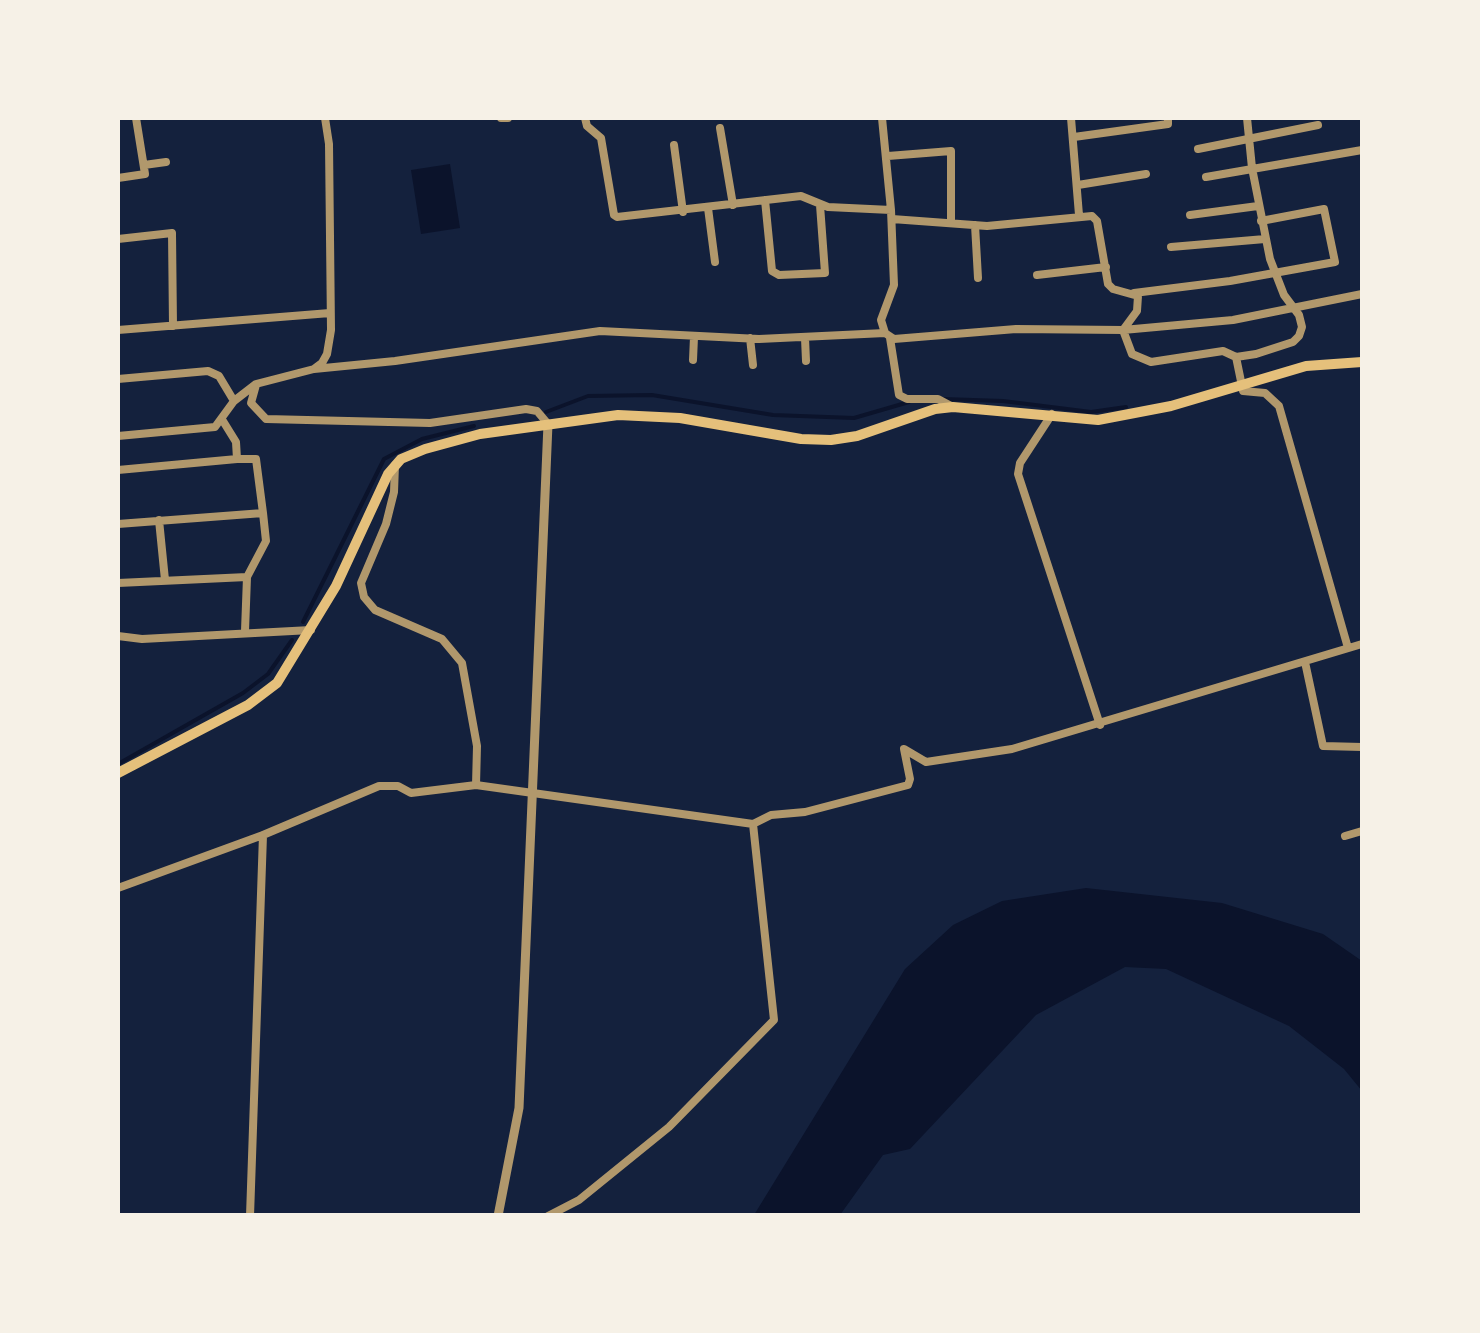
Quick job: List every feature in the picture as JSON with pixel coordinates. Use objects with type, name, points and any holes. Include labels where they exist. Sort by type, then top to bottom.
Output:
[{"type":"main road","points":[[118,773],[268,693],[312,630],[395,465],[425,449],[480,434],[636,415],[831,440],[858,436],[953,406],[1098,420],[1171,406],[1306,366],[1362,362]]},
{"type":"street","points":[[118,178],[145,174],[136,118]]},
{"type":"street","points":[[314,368],[327,354],[330,313],[328,144],[324,118]]},
{"type":"street","points":[[585,118],[587,126],[602,141],[616,216],[682,212],[804,196],[820,204],[976,225],[1092,216],[1098,221],[1110,288],[1134,293],[1334,262],[1324,208],[1261,221]]},
{"type":"street","points":[[882,118],[888,156],[894,285],[881,316],[901,397],[938,399],[953,406]]},
{"type":"street","points":[[1071,118],[1079,216]]},
{"type":"street","points":[[1074,137],[1168,124],[1168,118]]},
{"type":"street","points":[[1134,293],[1138,296],[1138,307],[1123,330],[1128,350],[1145,361],[1228,351],[1236,356],[1256,354],[1296,339],[1301,323],[1274,274],[1261,221],[1248,118]]},
{"type":"street","points":[[1198,148],[1318,125]]},
{"type":"street","points":[[720,128],[733,204]]},
{"type":"street","points":[[674,145],[682,212]]},
{"type":"street","points":[[888,156],[950,146],[950,222]]},
{"type":"street","points":[[1206,177],[1362,150]]},
{"type":"street","points":[[144,165],[166,162]]},
{"type":"street","points":[[1078,185],[1146,174]]},
{"type":"street","points":[[766,200],[771,268],[776,275],[825,273],[820,204]]},
{"type":"street","points":[[1190,215],[1258,206]]},
{"type":"street","points":[[708,208],[715,262]]},
{"type":"street","points":[[976,225],[978,278]]},
{"type":"street","points":[[118,239],[172,233],[172,326]]},
{"type":"street","points":[[1171,247],[1265,239]]},
{"type":"street","points":[[1037,275],[1106,267]]},
{"type":"street","points":[[118,436],[210,428],[223,420],[234,401],[256,384],[314,368],[395,361],[600,331],[694,338],[805,338],[1016,329],[1123,330],[1233,320],[1362,294]]},
{"type":"street","points":[[118,330],[330,313]]},
{"type":"street","points":[[693,360],[694,338]]},
{"type":"street","points":[[750,338],[752,366]]},
{"type":"street","points":[[805,338],[806,360]]},
{"type":"street","points":[[1236,356],[1243,390],[1265,393],[1279,406],[1348,648]]},
{"type":"street","points":[[118,380],[208,371],[219,376],[234,401]]},
{"type":"street","points":[[256,384],[251,404],[266,418],[430,423],[526,409],[537,412],[548,424],[519,1108],[498,1216]]},
{"type":"street","points":[[1052,414],[1020,464],[1018,474],[1100,725]]},
{"type":"street","points":[[223,420],[236,442],[237,458]]},
{"type":"street","points":[[118,470],[256,458],[266,541],[247,576],[245,631]]},
{"type":"street","points":[[395,465],[394,492],[386,524],[362,583],[364,598],[375,610],[442,639],[462,663],[477,746],[476,786]]},
{"type":"street","points":[[118,524],[263,513]]},
{"type":"street","points":[[160,520],[165,580]]},
{"type":"street","points":[[118,583],[247,576]]},
{"type":"street","points":[[118,636],[142,640],[312,630]]},
{"type":"street","points":[[118,888],[263,835],[380,786],[398,786],[412,793],[476,786],[753,824],[771,815],[805,812],[908,785],[904,749],[926,762],[1012,749],[1362,645]]},
{"type":"street","points":[[1305,662],[1322,744],[1328,748],[1362,747]]},
{"type":"street","points":[[548,1216],[579,1200],[669,1126],[774,1020],[753,824]]},
{"type":"street","points":[[1345,836],[1362,830]]},
{"type":"street","points":[[250,1216],[263,835]]},
{"type":"water","points":[[450,164],[460,228],[421,234],[411,170]]},
{"type":"water","points":[[1086,888],[1222,903],[1323,934],[1362,961],[1362,1091],[1344,1069],[1289,1026],[1166,969],[1125,967],[1036,1015],[910,1149],[883,1155],[840,1215],[754,1215],[905,969],[953,925],[1002,901]]},
{"type":"waterway","points":[[546,412],[588,396],[652,395],[773,415],[854,418],[909,402]]},
{"type":"waterway","points":[[943,399],[1003,401],[1091,412],[1126,407]]},
{"type":"waterway","points":[[303,622],[384,459],[422,439],[474,426]]},
{"type":"waterway","points":[[118,764],[243,693],[268,674],[292,640]]}]
